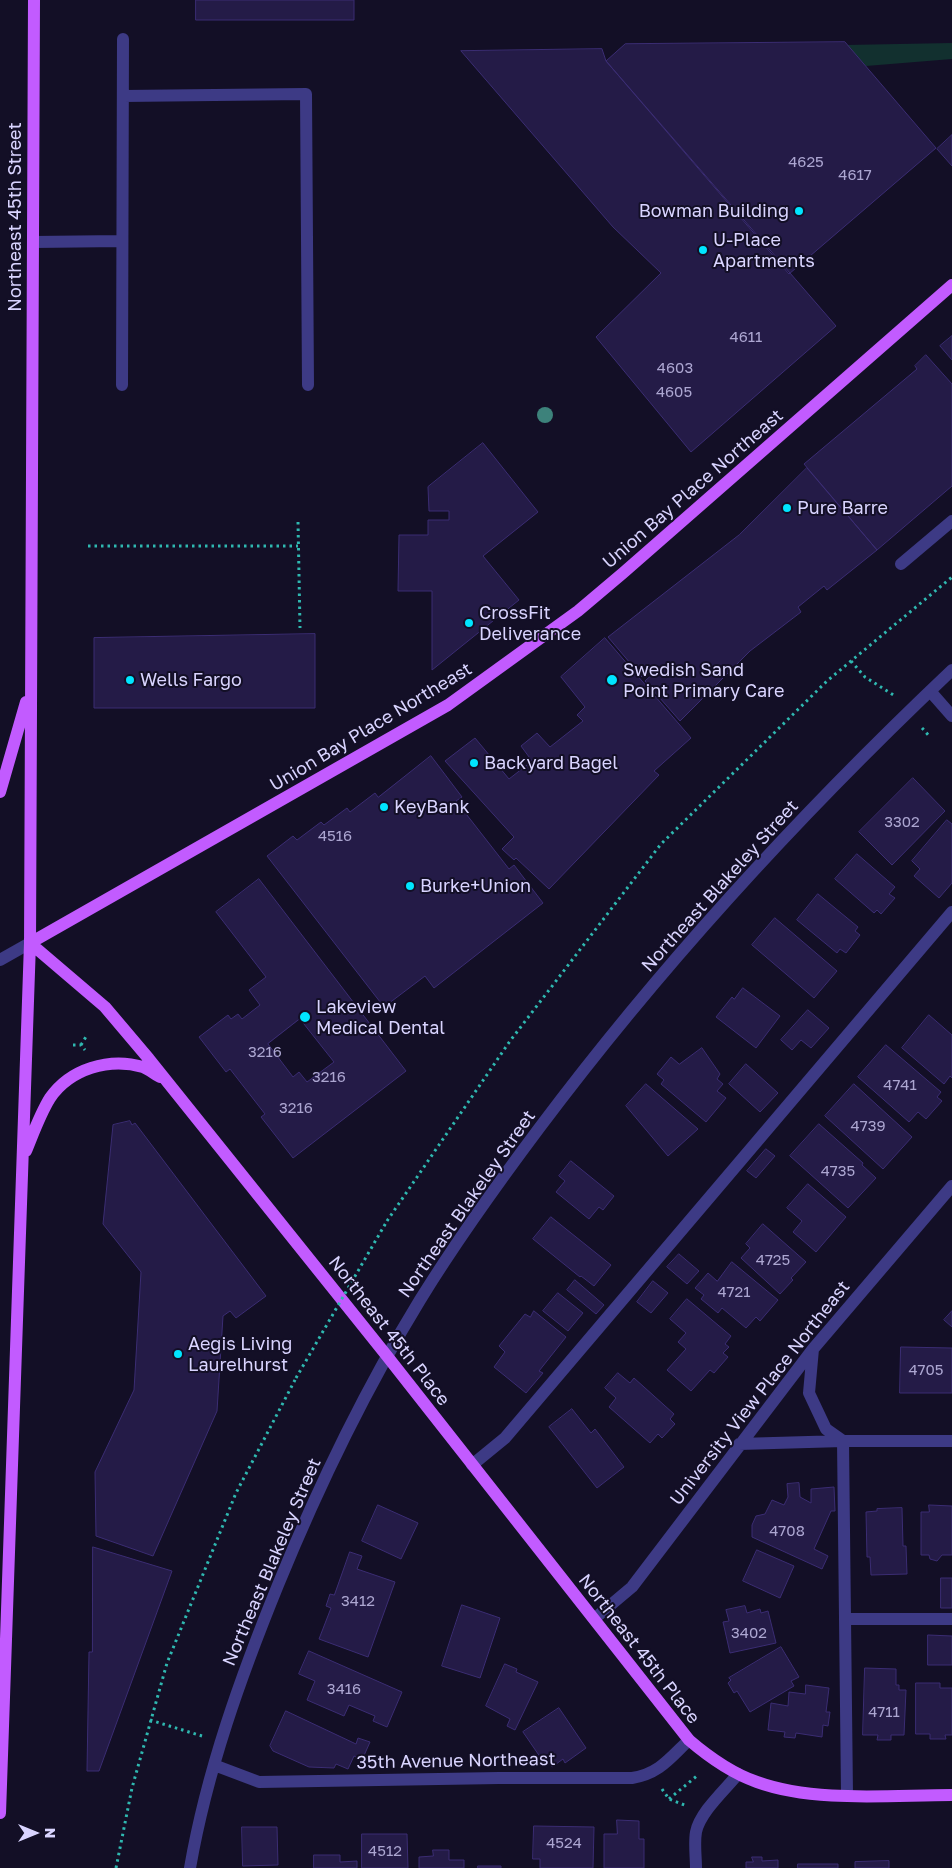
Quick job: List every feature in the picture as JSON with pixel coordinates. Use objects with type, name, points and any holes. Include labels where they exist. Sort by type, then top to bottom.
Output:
[{"type":"main road","name":"Northeast 45th Street","points":[[0,1813],[30,943],[34,0]]},
{"type":"main road","name":"Union Bay Place Northeast","points":[[30,943],[448,705],[578,611],[952,285]]},
{"type":"main road","points":[[0,792],[30,688]]},
{"type":"main road","name":"Northeast 45th Place","points":[[30,943],[105,1007],[387,1356],[689,1740],[705,1754],[738,1774]]},
{"type":"main road","points":[[22,1160],[50,1098],[68,1079],[98,1065],[118,1063],[144,1068],[166,1081]]},
{"type":"main road","points":[[738,1774],[785,1791],[814,1795],[952,1795]]},
{"type":"street","points":[[122,385],[123,39]]},
{"type":"street","points":[[123,96],[306,94],[308,384]]},
{"type":"street","points":[[33,242],[122,240]]},
{"type":"street","points":[[901,564],[952,521]]},
{"type":"street","name":"Northeast Blakeley Street","points":[[190,1868],[198,1826],[221,1741],[249,1659],[288,1561],[339,1449],[387,1356],[427,1289],[503,1178],[561,1099],[617,1028],[677,957],[775,849],[952,670]]},
{"type":"street","points":[[930,691],[952,716]]},
{"type":"street","points":[[472,1465],[505,1438],[952,912]]},
{"type":"street","points":[[0,960],[30,943]]},
{"type":"street","name":"University View Place Northeast","points":[[594,1619],[632,1587],[813,1349],[952,1186]]},
{"type":"street","points":[[813,1349],[809,1393],[826,1429],[843,1441]]},
{"type":"street","points":[[843,1441],[847,1795]]},
{"type":"street","points":[[739,1444],[843,1441],[952,1442]]},
{"type":"street","points":[[845,1619],[952,1619]]},
{"type":"street","name":"35th Avenue Northeast","points":[[214,1764],[260,1782],[632,1778],[655,1772],[689,1740]]},
{"type":"street","points":[[696,1868],[696,1832],[700,1821],[738,1774]]},
{"type":"path","points":[[298,522],[300,628]]},
{"type":"path","points":[[88,546],[298,546]]},
{"type":"path","points":[[116,1868],[132,1788],[167,1663],[236,1493],[296,1378],[387,1221],[510,1041],[662,844],[826,682],[952,577]]},
{"type":"path","points":[[851,661],[865,677],[895,695],[899,700]]},
{"type":"path","points":[[919,724],[930,737]]},
{"type":"path","points":[[73,1045],[81,1045],[87,1035]]},
{"type":"path","points":[[150,1720],[221,1741]]},
{"type":"path","points":[[669,1799],[698,1774]]},
{"type":"path","points":[[657,1784],[669,1799],[690,1807]]},
{"type":"green space","points":[[952,43],[952,59],[866,66],[846,45]]},
{"type":"building","points":[[196,0],[354,0],[354,20],[196,20]]},
{"type":"building","name":"Bowman Building","points":[[845,42],[936,148],[789,274],[606,61],[625,44]]},
{"type":"building","name":"U-Place Apartments","points":[[602,49],[606,61],[836,326],[691,452],[596,337],[661,273],[613,227],[461,51]]},
{"type":"building","points":[[952,135],[952,166],[937,149]]},
{"type":"building","points":[[952,336],[952,360],[940,346]]},
{"type":"building","points":[[926,355],[952,384],[952,486],[877,550],[804,464],[917,369],[915,366]]},
{"type":"building","points":[[483,443],[538,512],[483,556],[519,600],[432,670],[432,591],[398,591],[399,535],[428,535],[428,520],[449,520],[449,511],[429,511],[428,487]]},
{"type":"building","points":[[807,468],[877,550],[827,590],[824,586],[798,607],[801,612],[750,651],[680,721],[645,681],[656,671],[653,668],[642,677],[608,637],[739,535]]},
{"type":"building","points":[[315,634],[315,708],[94,708],[94,638]]},
{"type":"building","points":[[605,638],[691,738],[654,771],[659,775],[549,889],[516,858],[514,860],[502,849],[514,837],[445,761],[475,738],[509,779],[532,761],[521,746],[537,733],[550,747],[583,721],[577,715],[585,707],[561,677]]},
{"type":"building","name":"Burke+Union","points":[[431,756],[462,797],[456,801],[509,869],[514,865],[543,903],[434,988],[425,976],[384,1007],[267,856],[293,836],[297,840],[321,822],[324,825],[347,808],[350,812],[375,793],[378,797]]},
{"type":"building","points":[[913,778],[945,811],[892,865],[859,832]]},
{"type":"building","points":[[947,820],[952,824],[952,883],[939,898],[914,876],[920,869],[912,861]]},
{"type":"building","points":[[857,854],[895,887],[889,894],[895,898],[881,914],[877,910],[874,913],[835,879]]},
{"type":"building","name":"Lakeview Medical Dental","points":[[259,879],[406,1071],[293,1158],[261,1117],[265,1114],[230,1069],[226,1072],[199,1037],[228,1015],[231,1019],[238,1014],[242,1019],[260,1005],[249,990],[266,977],[216,912]],"holes":[[[300,1019],[334,1062],[307,1082],[299,1072],[293,1077],[268,1044]]]},
{"type":"building","points":[[818,894],[858,927],[855,931],[860,935],[846,953],[840,949],[837,953],[797,920]]},
{"type":"building","points":[[775,918],[837,971],[814,998],[752,945]]},
{"type":"building","points":[[743,988],[780,1016],[756,1048],[716,1017],[732,997],[734,999]]},
{"type":"building","points":[[808,1010],[829,1028],[811,1048],[801,1040],[792,1050],[781,1040]]},
{"type":"building","points":[[929,1015],[952,1035],[952,1078],[950,1076],[944,1084],[902,1048]]},
{"type":"building","points":[[886,1045],[941,1092],[937,1097],[942,1101],[926,1119],[918,1112],[909,1122],[858,1077]]},
{"type":"building","points":[[702,1048],[720,1074],[717,1079],[723,1084],[717,1091],[726,1098],[706,1122],[661,1084],[664,1080],[657,1074],[671,1057],[679,1064]]},
{"type":"building","points":[[746,1064],[778,1093],[760,1112],[729,1084]]},
{"type":"building","points":[[646,1084],[698,1129],[668,1156],[626,1106]]},
{"type":"building","points":[[854,1084],[912,1137],[883,1169],[825,1116]]},
{"type":"building","name":"Aegis Living Laurelhurst","points":[[130,1121],[132,1125],[135,1123],[266,1296],[236,1318],[230,1311],[223,1316],[217,1411],[153,1556],[96,1536],[95,1472],[134,1390],[141,1272],[103,1224],[113,1125]]},
{"type":"building","points":[[819,1124],[863,1163],[862,1165],[876,1178],[848,1208],[790,1156]]},
{"type":"building","points":[[766,1149],[775,1156],[756,1178],[747,1171]]},
{"type":"building","points":[[571,1161],[614,1196],[603,1210],[599,1207],[589,1219],[556,1192],[565,1181],[559,1176]]},
{"type":"building","points":[[808,1184],[846,1217],[816,1252],[793,1232],[802,1221],[787,1208]]},
{"type":"building","points":[[551,1217],[611,1265],[594,1286],[533,1239]]},
{"type":"building","points":[[763,1224],[806,1262],[791,1278],[793,1280],[780,1294],[741,1258],[750,1248],[746,1244]]},
{"type":"building","points":[[679,1254],[699,1271],[687,1284],[667,1267]]},
{"type":"building","points":[[732,1262],[778,1300],[760,1321],[756,1317],[746,1328],[722,1308],[718,1313],[701,1299],[704,1295],[695,1288],[708,1273],[717,1281]]},
{"type":"building","points":[[575,1280],[604,1305],[596,1314],[567,1290]]},
{"type":"building","points":[[653,1281],[668,1293],[651,1313],[637,1302]]},
{"type":"building","points":[[558,1293],[583,1313],[568,1331],[543,1311]]},
{"type":"building","points":[[687,1299],[731,1336],[725,1344],[729,1347],[723,1353],[728,1357],[714,1373],[710,1370],[691,1391],[667,1370],[686,1349],[678,1342],[686,1333],[670,1319]]},
{"type":"building","points":[[534,1311],[566,1337],[539,1371],[543,1373],[526,1393],[494,1367],[505,1352],[499,1346],[525,1314],[530,1317]]},
{"type":"building","points":[[952,1311],[952,1327],[944,1320]]},
{"type":"building","points":[[901,1347],[952,1348],[952,1393],[900,1393]]},
{"type":"building","points":[[618,1373],[630,1383],[634,1378],[674,1414],[670,1419],[675,1424],[662,1438],[658,1434],[650,1443],[609,1407],[616,1398],[605,1388]]},
{"type":"building","points":[[572,1409],[591,1433],[595,1429],[624,1467],[597,1488],[549,1427]]},
{"type":"building","points":[[799,1483],[800,1497],[811,1503],[811,1489],[834,1487],[835,1511],[831,1511],[814,1549],[828,1556],[822,1569],[752,1537],[752,1525],[756,1516],[765,1514],[772,1500],[784,1505],[788,1497],[787,1484]]},
{"type":"building","points":[[378,1505],[418,1523],[401,1559],[362,1541]]},
{"type":"building","points":[[929,1505],[952,1506],[952,1555],[942,1555],[937,1561],[930,1559],[929,1555],[921,1555],[921,1512],[929,1512]]},
{"type":"building","points":[[902,1508],[903,1546],[906,1546],[907,1574],[871,1575],[870,1557],[867,1557],[866,1512],[877,1511],[877,1509]]},
{"type":"building","points":[[93,1547],[172,1571],[99,1771],[87,1771],[89,1652],[92,1652]]},
{"type":"building","points":[[757,1550],[794,1566],[780,1598],[743,1581]]},
{"type":"building","points":[[350,1552],[362,1556],[357,1569],[395,1582],[368,1657],[319,1639],[331,1608],[326,1606],[330,1594],[334,1595]]},
{"type":"building","points":[[941,1578],[952,1578],[952,1608],[941,1608]]},
{"type":"building","points":[[462,1605],[500,1618],[480,1678],[442,1666]]},
{"type":"building","points":[[745,1606],[747,1613],[760,1609],[761,1613],[768,1611],[776,1643],[730,1653],[723,1622],[729,1621],[726,1610]]},
{"type":"building","points":[[928,1635],[952,1636],[952,1665],[928,1665]]},
{"type":"building","points":[[781,1647],[799,1677],[791,1681],[794,1686],[750,1712],[737,1691],[734,1693],[728,1683],[731,1680],[729,1678]]},
{"type":"building","points":[[309,1651],[402,1692],[387,1727],[373,1721],[375,1716],[349,1705],[344,1716],[307,1700],[315,1681],[299,1674]]},
{"type":"building","points":[[505,1664],[517,1669],[516,1672],[538,1682],[515,1730],[507,1726],[510,1719],[486,1706]]},
{"type":"building","points":[[865,1668],[896,1669],[896,1685],[899,1685],[899,1690],[906,1690],[904,1735],[891,1735],[891,1740],[877,1740],[878,1735],[863,1735]]},
{"type":"building","points":[[916,1683],[940,1683],[940,1688],[952,1688],[952,1735],[945,1735],[946,1739],[930,1739],[930,1734],[916,1734]]},
{"type":"building","points":[[806,1685],[829,1688],[826,1712],[830,1712],[828,1726],[823,1725],[822,1737],[796,1733],[795,1738],[784,1737],[785,1732],[768,1730],[771,1703],[788,1706],[789,1692],[805,1694]]},
{"type":"building","points":[[559,1708],[586,1748],[565,1763],[563,1759],[552,1767],[548,1762],[545,1764],[523,1732]]},
{"type":"building","points":[[286,1711],[356,1744],[358,1738],[370,1742],[362,1760],[354,1756],[348,1769],[336,1764],[334,1768],[309,1767],[273,1751],[270,1746]]},
{"type":"building","points":[[617,1820],[639,1821],[639,1839],[644,1839],[644,1868],[604,1868],[604,1834],[617,1834]]},
{"type":"building","points":[[534,1826],[594,1827],[593,1868],[540,1868],[540,1859],[533,1859]]},
{"type":"building","points":[[242,1827],[277,1827],[278,1865],[243,1866]]},
{"type":"building","points":[[362,1834],[407,1834],[408,1868],[362,1868]]},
{"type":"building","points":[[433,1850],[449,1850],[449,1860],[464,1860],[464,1868],[419,1868],[419,1857],[433,1856]]},
{"type":"building","points":[[314,1855],[340,1855],[340,1862],[357,1861],[357,1868],[314,1868]]},
{"type":"building","points":[[752,1857],[762,1857],[762,1861],[778,1860],[778,1868],[746,1868],[746,1862],[753,1862]]},
{"type":"building","points":[[889,1861],[889,1868],[855,1868],[855,1862]]},
{"type":"building","points":[[798,1864],[838,1864],[838,1868],[798,1868]]},
{"type":"building","points":[[478,1866],[501,1866],[501,1868],[478,1868]]},
{"type":"place","name":"Bowman Building","points":[[799,211]]},
{"type":"place","name":"U-Place Apartments","points":[[703,250]]},
{"type":"place","name":"Pure Barre","points":[[787,508]]},
{"type":"place","name":"CrossFit Deliverance","points":[[469,623]]},
{"type":"place","name":"Wells Fargo","points":[[130,680]]},
{"type":"place","name":"Swedish Sand Point Primary Care","points":[[612,680]]},
{"type":"place","name":"Backyard Bagel","points":[[474,763]]},
{"type":"place","name":"KeyBank","points":[[384,807]]},
{"type":"place","name":"Burke+Union","points":[[410,886]]},
{"type":"place","name":"Lakeview Medical Dental","points":[[305,1017]]},
{"type":"place","name":"Aegis Living Laurelhurst","points":[[178,1354]]}]
